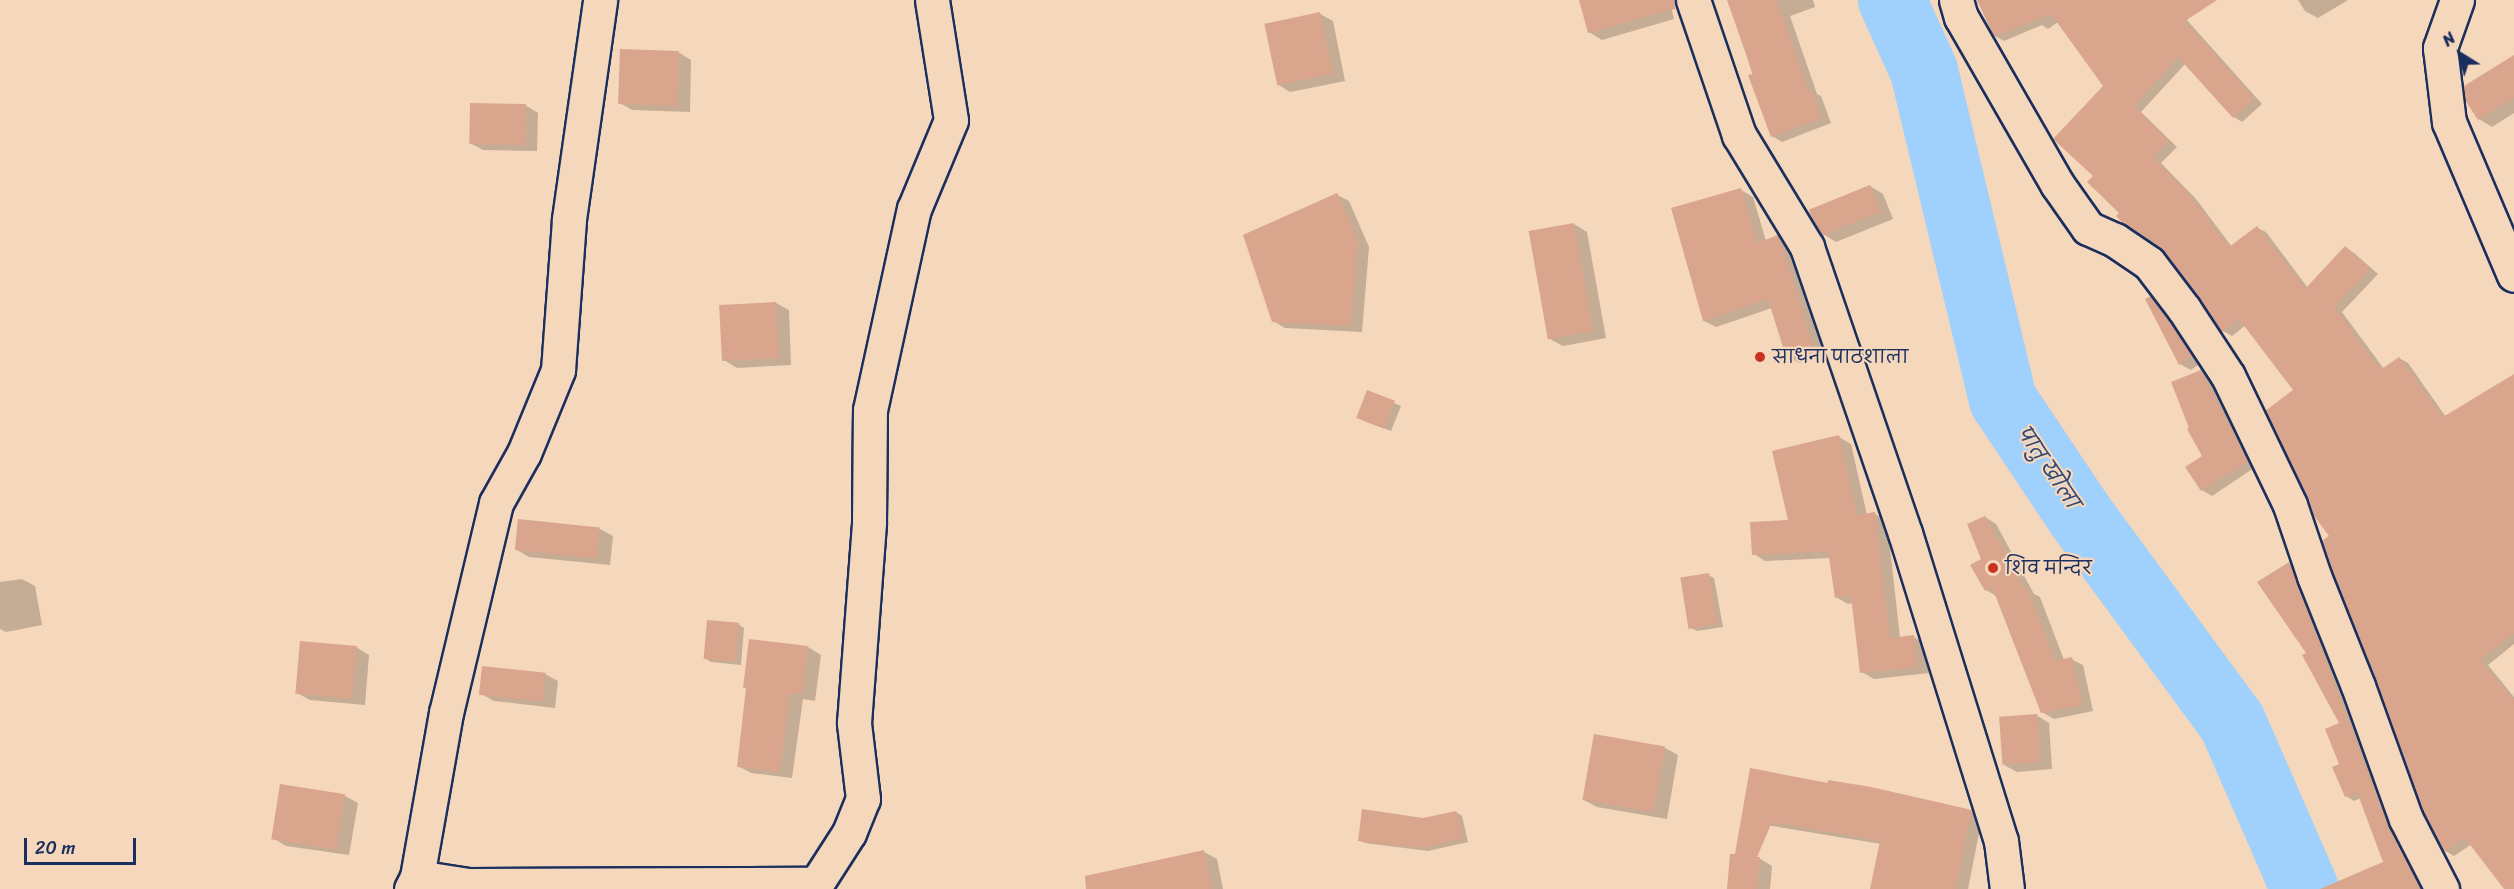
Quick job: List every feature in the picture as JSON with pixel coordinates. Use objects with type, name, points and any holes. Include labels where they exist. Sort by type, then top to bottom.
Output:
[{"type":"street","points":[[600,0],[570,219],[558,370],[524,453],[496,503],[446,713],[414,883],[814,887],[849,833],[863,800],[854,723],[869,522],[870,410],[914,209],[951,120],[932,0]]},
{"type":"street","points":[[1693,0],[1739,135],[1807,247],[1905,533],[2001,841],[2007,889]]},
{"type":"street","points":[[1956,0],[1961,17],[2052,175],[2088,228],[2115,240],[2149,263],[2184,309],[2228,376],[2290,505],[2314,576],[2354,675],[2406,819],[2442,889]]},
{"type":"street","points":[[2457,0],[2439,48],[2449,122],[2514,274]]},
{"type":"building","points":[[1579,0],[1674,0],[1675,9],[1588,33]]},
{"type":"building","points":[[1727,0],[1777,0],[1808,90],[1811,89],[1822,118],[1771,137],[1748,75],[1753,74]]},
{"type":"building","points":[[1977,0],[2217,0],[2185,21],[2254,99],[2233,118],[2178,57],[2134,106],[2169,141],[2153,157],[2187,192],[2229,247],[2257,226],[2305,289],[2345,246],[2370,269],[2334,307],[2380,370],[2399,357],[2443,417],[2514,374],[2514,633],[2480,660],[2514,700],[2514,889],[2504,889],[2465,838],[2444,852],[2423,812],[2322,541],[2329,536],[2312,513],[2265,411],[2293,390],[2239,319],[2222,332],[2164,252],[2116,216],[2119,213],[2087,182],[2093,176],[2053,139],[2103,86],[2051,14],[1994,37]]},
{"type":"building","points":[[1320,12],[1333,74],[1277,85],[1264,24]]},
{"type":"building","points":[[620,49],[679,51],[677,106],[618,104]]},
{"type":"building","points":[[2514,55],[2514,98],[2478,120],[2465,100],[2464,86]]},
{"type":"building","points":[[470,103],[526,104],[525,145],[469,144]]},
{"type":"building","points":[[1870,185],[1881,212],[1820,237],[1809,210]]},
{"type":"building","points":[[1741,188],[1757,243],[1778,235],[1780,239],[1814,349],[1786,357],[1768,299],[1703,321],[1671,208]]},
{"type":"building","points":[[1337,193],[1358,239],[1351,326],[1272,322],[1243,235]]},
{"type":"building","points":[[1574,223],[1593,331],[1548,339],[1529,231]]},
{"type":"building","points":[[2151,296],[2192,355],[2179,365],[2145,299]]},
{"type":"building","points":[[776,302],[779,358],[722,361],[719,305]]},
{"type":"building","points":[[2201,370],[2248,461],[2201,491],[2185,467],[2202,456],[2187,429],[2189,428],[2171,382]]},
{"type":"building","points":[[1367,390],[1395,401],[1384,429],[1356,418]]},
{"type":"building","points":[[1839,435],[1857,515],[1875,512],[1890,638],[1914,635],[1918,667],[1860,673],[1851,596],[1835,598],[1828,551],[1752,555],[1750,522],[1788,520],[1772,451]]},
{"type":"building","points":[[1985,516],[2025,590],[2028,589],[2055,661],[2072,657],[2082,705],[2041,713],[1992,587],[1985,591],[1970,565],[1981,559],[1967,524]]},
{"type":"building","points":[[518,519],[600,528],[596,558],[515,550]]},
{"type":"building","points":[[2289,562],[2388,825],[2421,889],[2320,889],[2383,862],[2357,792],[2345,797],[2332,767],[2339,764],[2325,729],[2339,723],[2302,655],[2306,653],[2257,582]]},
{"type":"building","points":[[1709,573],[1717,624],[1688,629],[1680,578]]},
{"type":"building","points":[[707,620],[739,623],[735,662],[704,659]]},
{"type":"building","points":[[749,639],[808,646],[803,694],[790,693],[780,772],[737,767]]},
{"type":"building","points":[[300,641],[357,646],[352,699],[295,694]]},
{"type":"building","points":[[482,666],[546,673],[543,702],[479,695]]},
{"type":"building","points":[[2037,714],[2040,762],[2002,765],[1999,717]]},
{"type":"building","points":[[1594,734],[1665,747],[1653,812],[1582,800]]},
{"type":"building","points":[[1750,768],[1828,783],[1828,780],[1871,787],[1972,810],[1956,889],[1870,889],[1880,841],[1772,822],[1757,857],[1760,857],[1757,889],[1727,889],[1730,854],[1735,854]]},
{"type":"building","points":[[280,784],[345,794],[336,850],[271,839]]},
{"type":"building","points":[[1362,809],[1423,818],[1456,811],[1463,838],[1421,848],[1358,841]]},
{"type":"building","points":[[1204,850],[1212,889],[1086,889],[1085,876]]},
{"type":"waterway","name":"पातु खोला","points":[[1892,0],[1924,71],[2003,400],[2079,514],[2232,722],[2305,889]]},
{"type":"place","name":"साधना पाठशाला","points":[[1760,357]]},
{"type":"place","name":"शिव मन्दिर","points":[[1993,568]]}]
